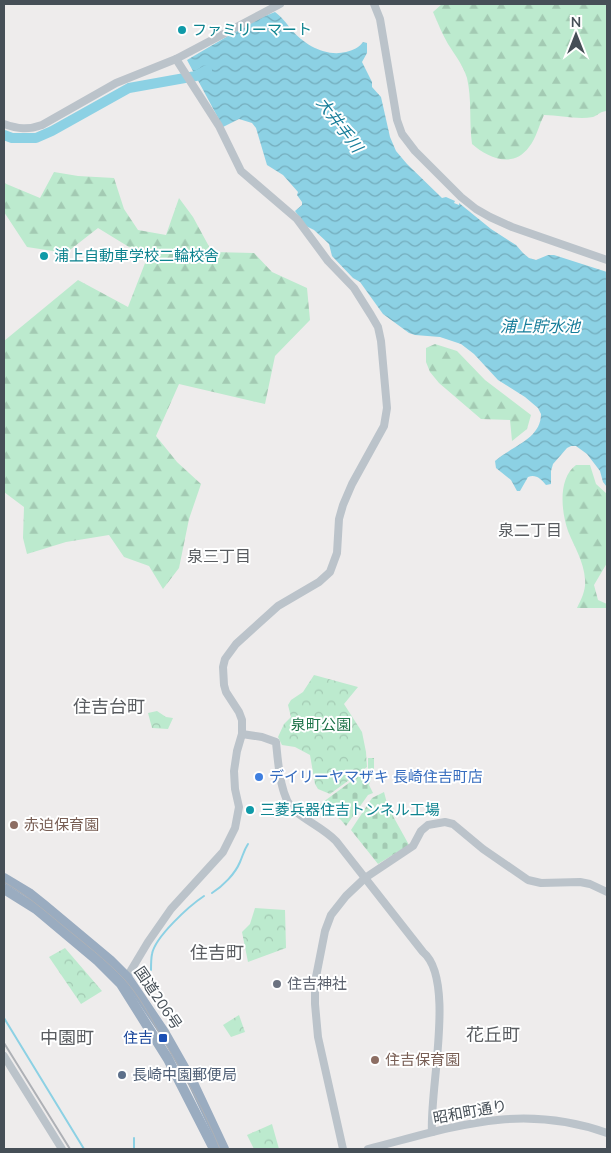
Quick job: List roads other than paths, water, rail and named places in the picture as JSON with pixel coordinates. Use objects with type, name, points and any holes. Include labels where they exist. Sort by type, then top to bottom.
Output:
[{"type":"highway","name":"国道206号","points":[[4,878],[29,893],[44,905],[110,960],[127,977],[145,1001],[193,1083],[224,1149]]},
{"type":"highway","name":"国道206号","points":[[4,889],[36,909],[98,961],[122,984],[168,1059],[214,1149]]},
{"type":"street","points":[[4,124],[17,128],[31,129],[42,125],[116,83],[176,59],[280,4]]},
{"type":"street","points":[[374,4],[380,18],[397,120],[402,134],[415,151],[461,197],[490,217],[512,227],[607,260]]},
{"type":"street","points":[[127,977],[171,909],[223,852],[238,817],[239,807],[234,771],[242,734],[240,712],[224,685],[223,668],[225,659],[236,644],[278,606],[320,582],[330,572],[337,553],[339,519],[343,505],[352,484],[384,426],[387,401],[381,341],[378,327],[371,315],[354,288],[328,260],[297,219],[241,171],[219,126],[176,59]]},
{"type":"street","points":[[242,734],[262,737],[276,742],[285,793],[291,807],[328,833],[423,952],[430,958],[438,986],[440,1017],[432,1132]]},
{"type":"street","points":[[343,1149],[318,1037],[315,982],[325,931],[332,915],[346,896],[365,878],[414,846],[421,831],[428,825],[444,822],[453,824],[483,849],[528,880],[541,883],[580,882],[590,884],[607,892]]},
{"type":"street","points":[[4,1056],[62,1149]]},
{"type":"street","name":"昭和町通り","points":[[368,1149],[481,1121],[520,1118],[563,1121],[607,1133]]},
{"type":"water","name":"浦上貯水池","points":[[275,12],[302,40],[323,51],[331,53],[346,52],[360,46],[363,42],[367,43],[367,53],[362,62],[372,82],[372,87],[381,97],[390,137],[396,151],[442,198],[446,197],[455,201],[454,203],[459,205],[459,203],[491,229],[516,245],[529,258],[536,260],[548,255],[554,255],[607,272],[607,487],[603,482],[600,471],[587,454],[576,446],[571,446],[553,464],[551,484],[546,485],[538,478],[531,476],[528,477],[520,491],[517,491],[511,480],[496,468],[495,461],[531,436],[536,430],[540,423],[541,414],[538,408],[525,397],[498,380],[474,354],[461,344],[440,337],[409,333],[383,314],[360,282],[353,278],[332,256],[329,244],[314,230],[306,226],[295,211],[302,205],[297,195],[298,192],[283,175],[267,165],[256,128],[252,123],[239,119],[223,127],[187,60],[257,19]]},
{"type":"waterway","name":"大井手川","points":[[4,135],[12,138],[36,138],[129,88],[196,76],[207,70]]},
{"type":"waterway","points":[[212,893],[235,871],[248,844]]},
{"type":"waterway","points":[[151,970],[152,954],[159,939],[182,914],[204,896]]},
{"type":"waterway","points":[[4,1018],[84,1149]]},
{"type":"waterway","points":[[134,1138],[134,1149]]},
{"type":"tram line","points":[[4,882],[34,902],[87,945],[125,980],[145,1008],[186,1079],[220,1149]]},
{"type":"railway","points":[[4,1043],[70,1149]]},
{"type":"place","name":"ファミリーマート","points":[[182,30]]},
{"type":"place","name":"浦上自動車学校二輪校舎","points":[[44,256]]},
{"type":"place","name":"デイリーヤマザキ 長崎住吉町店","points":[[259,777]]},
{"type":"place","name":"三菱兵器住吉トンネル工場","points":[[250,810]]},
{"type":"place","name":"赤迫保育園","points":[[14,825]]},
{"type":"place","name":"住吉神社","points":[[277,984]]},
{"type":"place","name":"住吉","points":[[163,1038]]},
{"type":"place","name":"住吉保育園","points":[[375,1060]]},
{"type":"place","name":"長崎中園郵便局","points":[[122,1075]]},
{"type":"district","name":"泉二丁目","points":[[530,531]]},
{"type":"district","name":"泉三丁目","points":[[219,557]]},
{"type":"district","name":"住吉台町","points":[[109,707]]},
{"type":"district","name":"住吉町","points":[[217,953]]},
{"type":"district","name":"花丘町","points":[[493,1035]]},
{"type":"district","name":"中園町","points":[[67,1038]]},
{"type":"park label","name":"泉町公園","points":[[321,725]]}]
